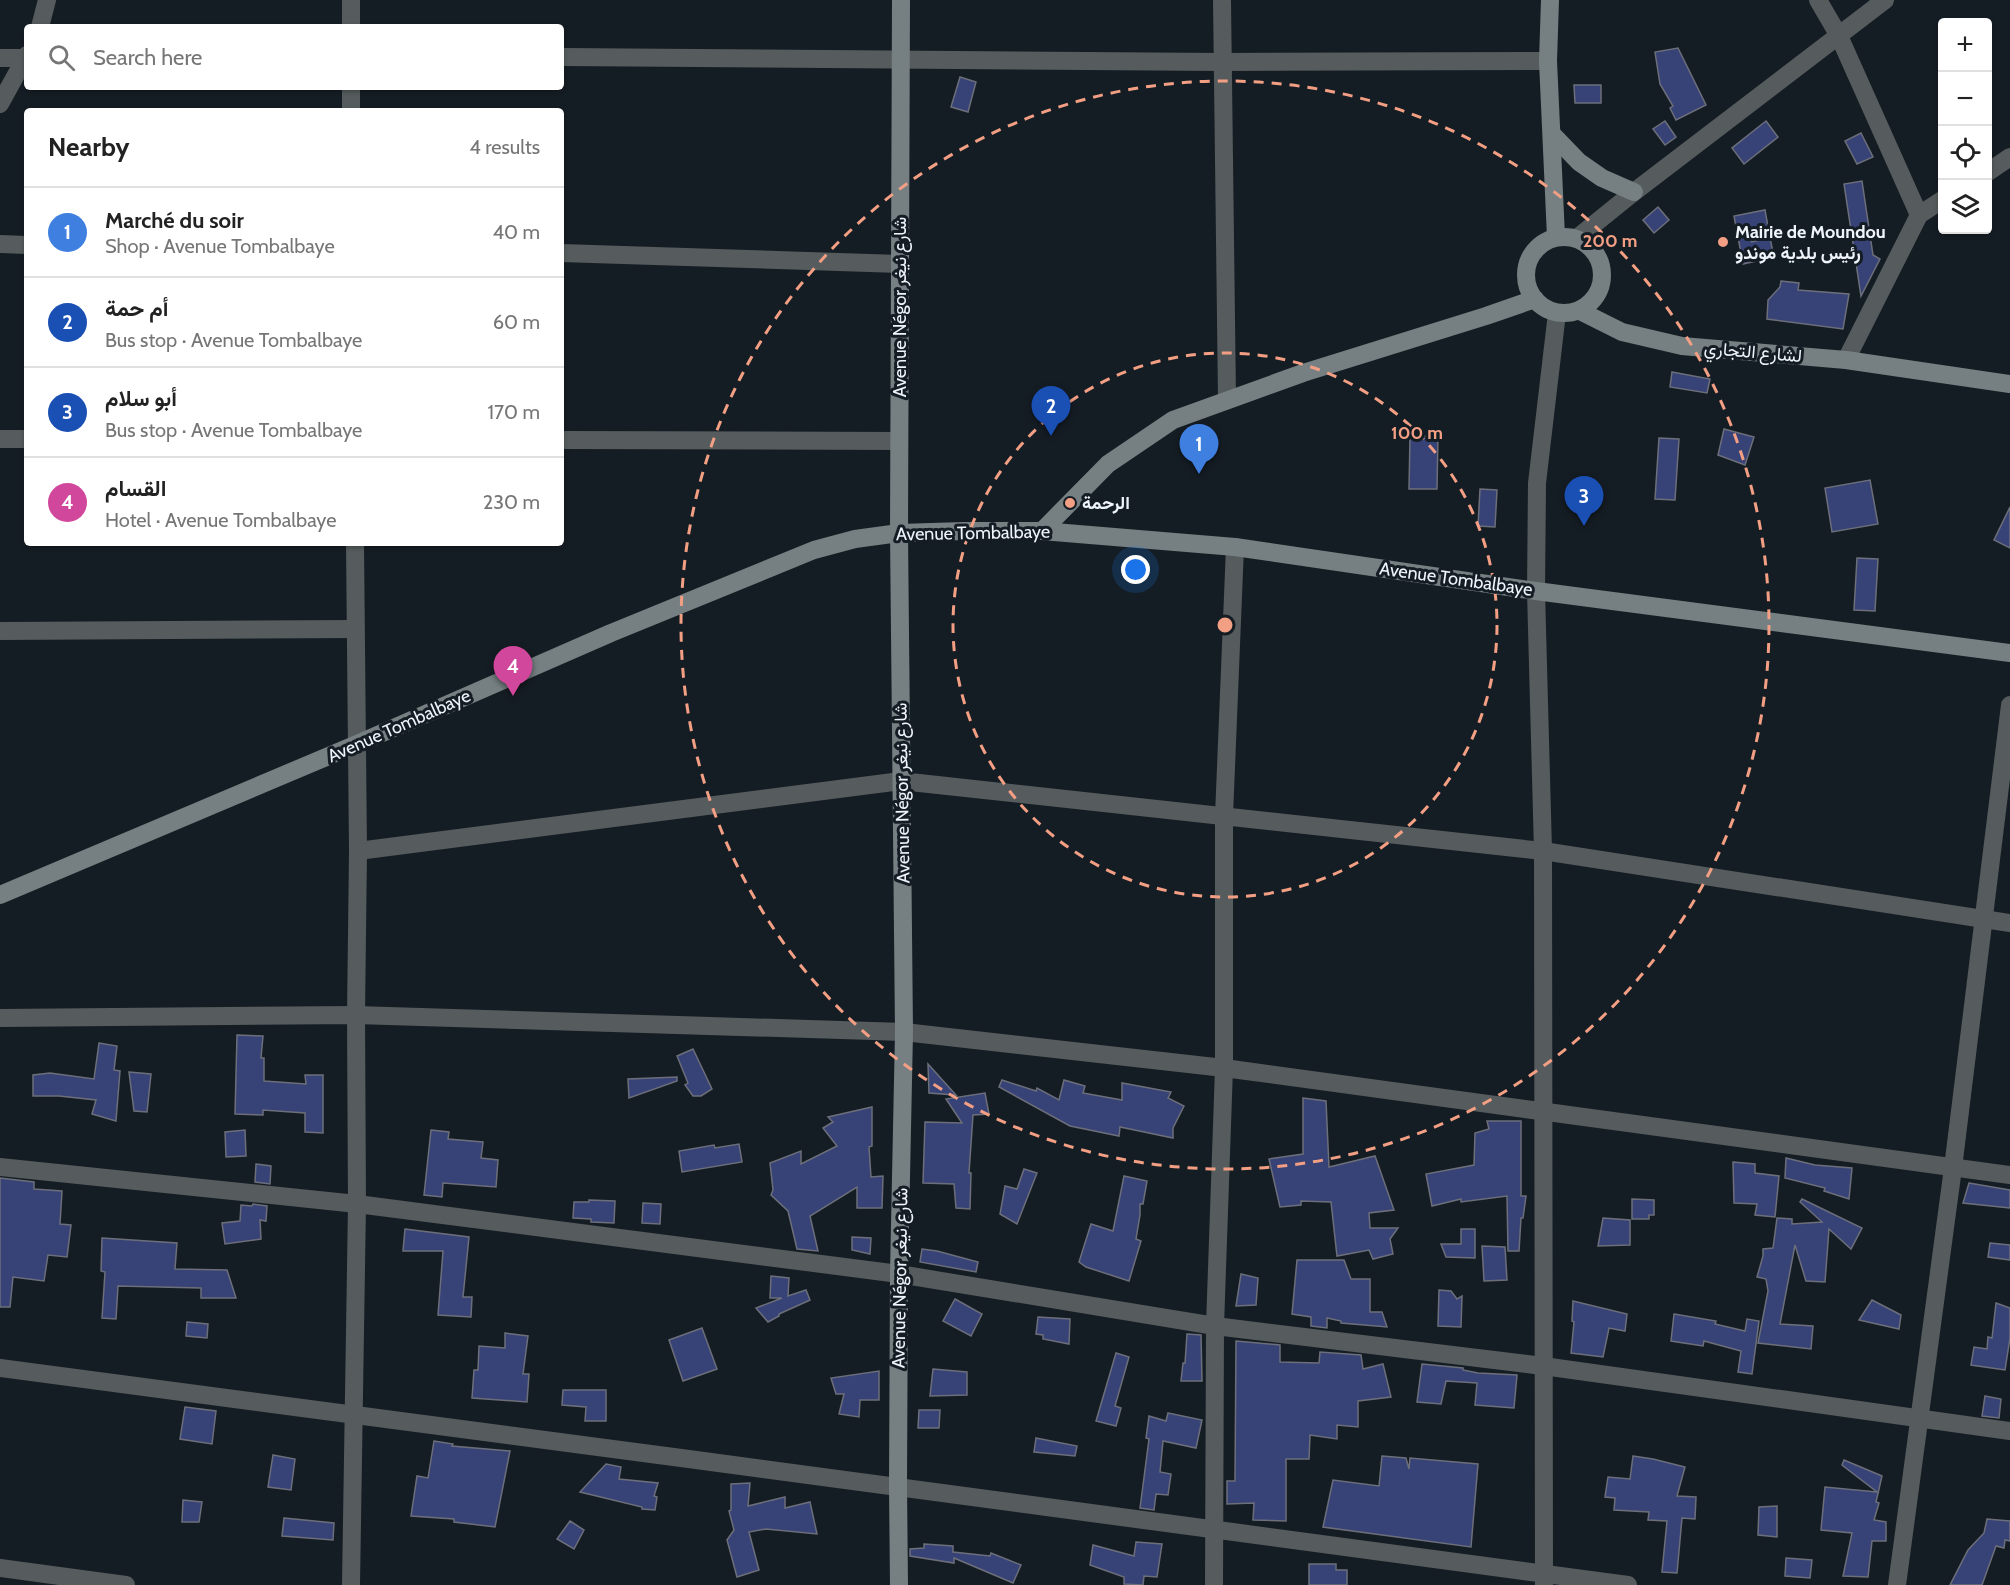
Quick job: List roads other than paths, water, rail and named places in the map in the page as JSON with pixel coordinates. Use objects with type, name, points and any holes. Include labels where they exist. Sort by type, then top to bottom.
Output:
[{"type":"main road","name":"Avenue Négor شارع نيغر","points":[[900,1585],[899,1274],[904,1032],[899,533],[901,0]]},
{"type":"main road","points":[[1550,0],[1548,61],[1556,237]]},
{"type":"main road","points":[[1552,134],[1579,162],[1602,178],[1634,192]]},
{"type":"main road","points":[[1556,237],[1577,238],[1590,246],[1600,258],[1603,273],[1601,289],[1592,302],[1580,311],[1569,314],[1557,313],[1534,300],[1528,288],[1526,275],[1528,262],[1534,250],[1544,242],[1556,237]]},
{"type":"main road","points":[[1042,531],[1108,464],[1173,420],[1227,399],[1534,300]]},
{"type":"main road","name":"لشارع التجاري","points":[[1580,311],[1622,332],[1682,346],[1846,360],[2010,384]]},
{"type":"main road","name":"Avenue Tombalbaye","points":[[0,895],[357,744],[611,633],[814,550],[855,539],[899,533],[1042,531],[1235,547],[1536,591],[2010,652]]},
{"type":"street","points":[[41,24],[47,0]]},
{"type":"street","points":[[351,0],[351,24]]},
{"type":"street","points":[[1222,0],[1227,399]]},
{"type":"street","points":[[1818,0],[1839,36],[1919,215]]},
{"type":"street","points":[[1577,238],[1885,0]]},
{"type":"street","points":[[0,58],[24,57]]},
{"type":"street","points":[[564,57],[1222,62],[1548,61]]},
{"type":"street","points":[[0,104],[24,62]]},
{"type":"street","points":[[351,90],[351,108]]},
{"type":"street","points":[[1992,169],[2010,157]]},
{"type":"street","points":[[1846,360],[1919,215],[1938,203]]},
{"type":"street","points":[[0,244],[24,244]]},
{"type":"street","points":[[564,253],[900,264]]},
{"type":"street","points":[[1544,1579],[1543,851],[1536,591],[1537,483],[1557,313]]},
{"type":"street","points":[[0,439],[24,439]]},
{"type":"street","points":[[564,440],[899,441]]},
{"type":"street","points":[[351,1585],[357,1203],[358,851],[355,546]]},
{"type":"street","points":[[1214,1585],[1215,1326],[1224,1068],[1224,816],[1235,547]]},
{"type":"street","points":[[0,631],[355,629]]},
{"type":"street","points":[[1897,1585],[1953,1168],[2010,705]]},
{"type":"street","points":[[358,851],[901,781],[1543,851],[2010,923]]},
{"type":"street","points":[[0,1018],[356,1015],[904,1032],[1224,1068],[2010,1175]]},
{"type":"street","points":[[0,1167],[357,1203],[899,1274],[1215,1326],[1543,1366],[2010,1431]]},
{"type":"street","points":[[0,1368],[898,1486],[1544,1579],[1628,1585]]},
{"type":"street","points":[[0,1568],[126,1585]]},
{"type":"place","name":"Mairie de Moundou رئيس بلدية موندو","points":[[1723,242]]},
{"type":"place","name":"أم حمة","points":[[1051,436]]},
{"type":"place","name":"Marché du soir","points":[[1199,474]]},
{"type":"place","name":"الرحمة","points":[[1070,503]]},
{"type":"place","name":"أبو سلام","points":[[1584,526]]},
{"type":"place","name":"القسام","points":[[513,696]]}]
